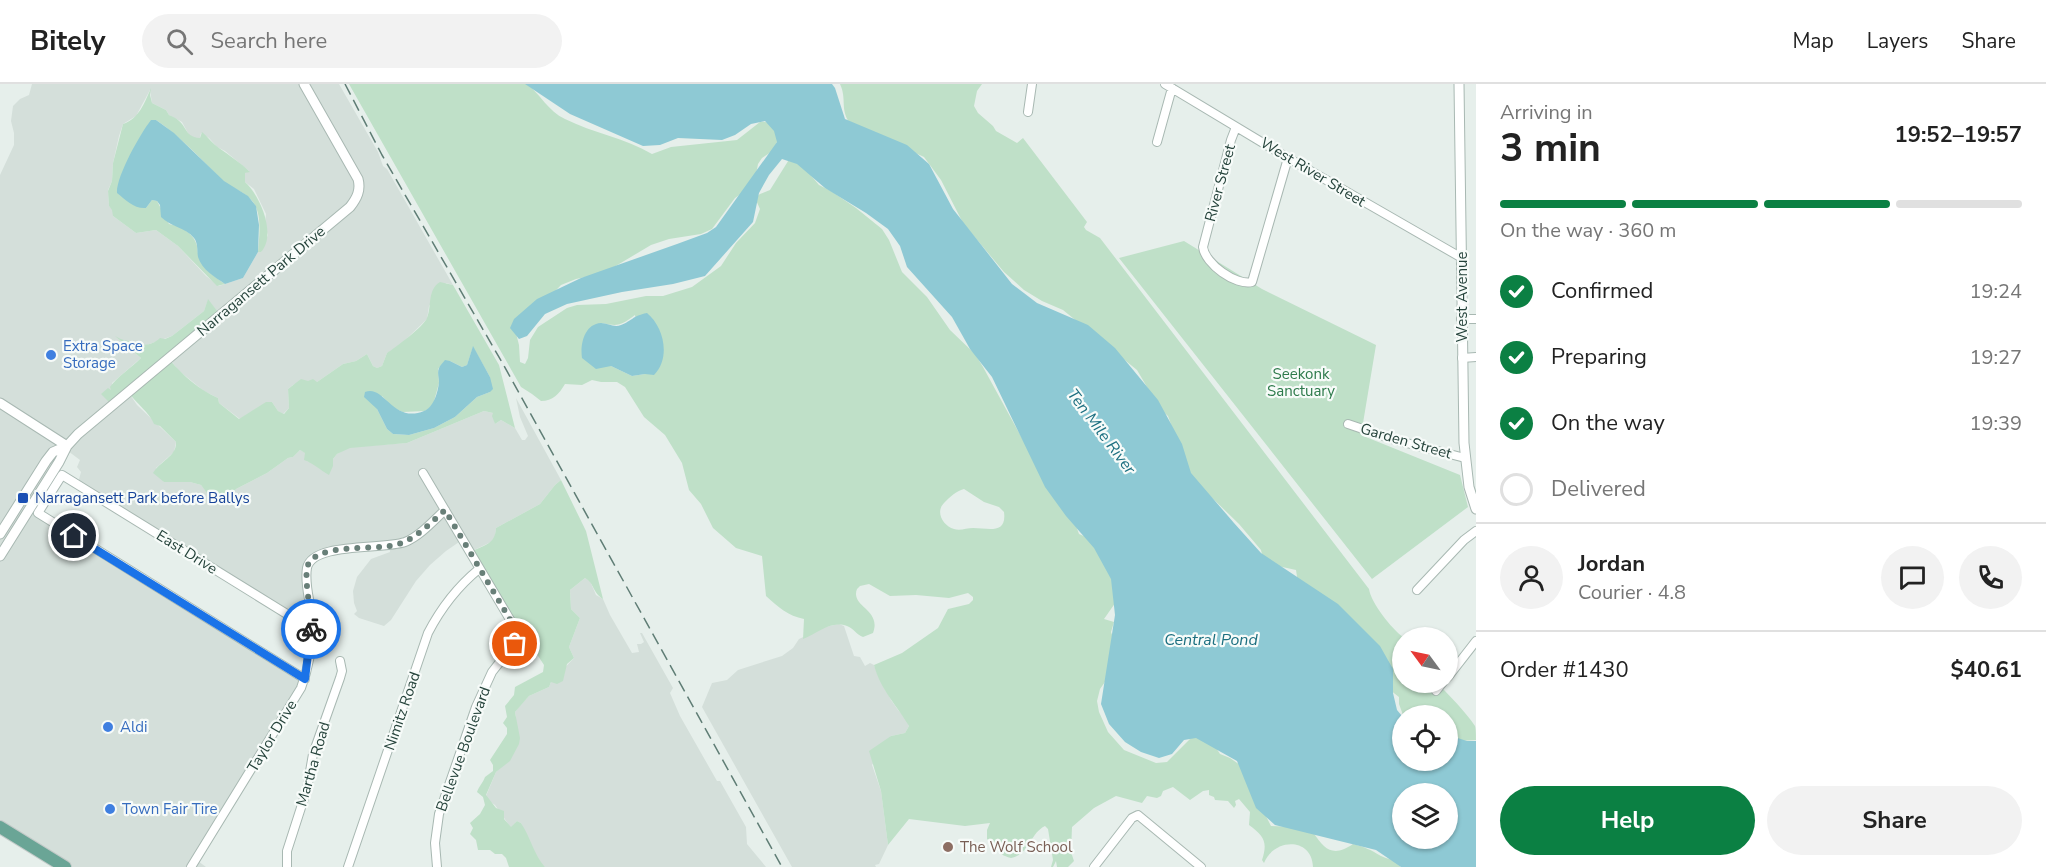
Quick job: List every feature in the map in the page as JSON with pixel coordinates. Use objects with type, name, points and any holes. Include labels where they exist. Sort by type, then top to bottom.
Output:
[{"type":"main road","points":[[0,827],[65,867]]},
{"type":"street","name":"Narragansett Park Drive","points":[[0,556],[67,446],[78,434],[350,207],[355,200],[360,185],[358,179],[304,84]]},
{"type":"street","points":[[1028,112],[1032,84]]},
{"type":"street","name":"West Avenue","points":[[1459,84],[1465,458],[1469,487],[1476,509]]},
{"type":"street","points":[[1157,142],[1169,86]]},
{"type":"street","name":"West River Street","points":[[1169,86],[1288,158],[1462,258]]},
{"type":"street","name":"River Street","points":[[1236,127],[1205,239],[1204,253],[1215,267],[1239,281],[1252,282],[1288,158]]},
{"type":"street","points":[[1461,319],[1476,319]]},
{"type":"street","points":[[1462,358],[1476,357]]},
{"type":"street","points":[[0,403],[67,446]]},
{"type":"street","name":"Garden Street","points":[[1347,424],[1395,440],[1465,458]]},
{"type":"street","name":"Narragansett Park Drive","points":[[0,534],[46,461],[53,452],[67,446]]},
{"type":"street","points":[[423,473],[479,569]]},
{"type":"street","name":"East Drive","points":[[305,679],[38,513],[62,475],[311,629]]},
{"type":"street","name":"Taylor Drive","points":[[190,867],[302,688],[311,629],[307,576],[308,566],[312,559],[324,552],[390,546],[407,541],[415,537],[445,510]]},
{"type":"street","points":[[1417,590],[1464,540],[1476,531]]},
{"type":"street","name":"Bellevue Boulevard","points":[[437,867],[435,843],[439,814],[476,707],[492,672],[517,640],[515,628],[479,569]]},
{"type":"street","name":"Nimitz Road","points":[[348,867],[428,633],[442,608],[479,569]]},
{"type":"street","points":[[1458,664],[1476,641]]},
{"type":"street","name":"Martha Road","points":[[287,867],[287,851],[307,789],[313,754],[342,671],[340,662]]},
{"type":"street","points":[[1094,867],[1138,815],[1200,867]]},
{"type":"shaded area","points":[[32,84],[339,84],[378,152],[383,166],[387,169],[453,285],[446,283],[429,306],[427,319],[398,347],[387,353],[382,366],[377,368],[373,366],[367,354],[356,361],[343,364],[317,382],[309,381],[293,385],[288,389],[289,408],[283,414],[272,402],[267,402],[240,419],[219,403],[218,398],[204,391],[178,370],[170,359],[221,316],[208,300],[204,311],[172,336],[147,345],[138,345],[132,341],[125,342],[119,339],[141,358],[112,383],[112,391],[104,391],[129,393],[137,405],[176,442],[174,452],[156,468],[164,482],[190,482],[201,485],[211,497],[228,500],[236,489],[267,473],[300,450],[306,453],[307,461],[331,469],[333,459],[337,454],[350,447],[407,443],[484,411],[493,413],[495,424],[501,420],[515,428],[522,440],[525,440],[528,436],[520,417],[516,398],[561,480],[540,504],[496,528],[493,541],[470,552],[462,540],[446,551],[416,581],[391,620],[384,626],[359,618],[354,614],[357,611],[353,591],[357,577],[371,559],[390,552],[389,546],[349,549],[315,558],[309,570],[311,627],[78,483],[81,472],[77,467],[80,460],[68,451],[32,509],[307,679],[198,861],[206,867],[65,867],[0,826],[0,175],[14,145],[11,121],[13,106],[20,99],[29,95]],"holes":[[[150,90],[152,103],[182,122],[193,138],[200,138],[201,133],[249,171],[245,173],[245,182],[254,189],[266,214],[265,226],[268,235],[261,252],[258,252],[243,278],[219,286],[206,276],[178,246],[156,230],[136,233],[113,216],[113,210],[109,206],[108,190],[112,181],[113,163],[123,124],[136,116]]]},
{"type":"shaded area","points":[[585,578],[590,581],[596,595],[603,599],[632,653],[639,652],[637,644],[644,642],[640,633],[642,633],[673,688],[670,693],[680,716],[746,827],[747,844],[766,867],[545,867],[539,862],[521,823],[517,821],[511,828],[495,805],[489,801],[486,796],[496,772],[507,762],[515,712],[529,696],[549,687],[574,658],[569,647],[580,618],[571,609],[570,590]]},
{"type":"shaded area","points":[[839,624],[844,626],[854,656],[860,657],[865,666],[870,663],[874,665],[891,700],[905,717],[909,726],[905,733],[891,736],[872,765],[881,791],[888,845],[879,864],[875,865],[876,867],[792,867],[702,707],[712,683],[727,680],[738,670],[782,656],[793,648],[799,639],[825,627]]},
{"type":"green space","points":[[349,84],[527,84],[559,116],[652,154],[671,147],[737,140],[760,122],[769,124],[779,136],[774,150],[762,158],[758,164],[754,185],[735,198],[712,229],[701,234],[669,239],[651,245],[604,273],[561,285],[516,333],[520,362],[525,364],[530,340],[538,327],[567,308],[577,305],[606,304],[646,296],[663,296],[692,287],[721,266],[736,243],[755,223],[760,209],[755,198],[770,190],[790,158],[803,166],[819,185],[856,208],[882,229],[902,272],[927,297],[950,330],[975,354],[1024,442],[1075,523],[1079,534],[1100,543],[1118,599],[1104,619],[1114,622],[1111,632],[1115,643],[1107,679],[1100,689],[1097,701],[1108,732],[1124,750],[1156,763],[1167,762],[1192,737],[1204,736],[1213,743],[1220,754],[1240,765],[1271,826],[1295,827],[1313,832],[1330,850],[1340,850],[1353,844],[1361,846],[1383,857],[1401,862],[1400,867],[1313,867],[1311,857],[1306,850],[1292,844],[1276,849],[1264,863],[1262,860],[1265,848],[1263,840],[1249,825],[1250,812],[1239,799],[1235,801],[1234,808],[1228,801],[1215,800],[1209,795],[1209,790],[1203,791],[1190,800],[1173,787],[1163,791],[1157,798],[1147,796],[1142,803],[1116,796],[1094,808],[1072,827],[1071,852],[1074,861],[1068,867],[1057,867],[1056,861],[1051,867],[1053,860],[1048,829],[1045,826],[1040,829],[1022,853],[1011,858],[999,852],[987,839],[990,823],[965,826],[909,819],[888,845],[881,791],[869,751],[891,736],[905,733],[909,726],[885,690],[874,665],[902,653],[938,628],[948,609],[969,604],[973,597],[968,593],[949,598],[916,595],[890,596],[869,584],[860,586],[856,595],[873,619],[875,625],[873,633],[863,637],[849,627],[835,625],[803,639],[804,619],[788,613],[766,596],[762,556],[736,548],[713,528],[701,504],[689,490],[682,463],[665,435],[644,417],[625,387],[617,382],[592,380],[582,385],[565,384],[555,396],[541,401],[521,387]],"holes":[[[635,315],[645,374],[632,376],[611,366],[602,323],[620,324]],[[964,489],[984,502],[999,507],[1004,512],[1003,524],[995,529],[959,530],[947,525],[940,514],[941,507],[953,494]]]},
{"type":"green space","points":[[840,84],[982,84],[977,91],[974,106],[978,113],[996,131],[1017,143],[1023,138],[1087,222],[1084,227],[1086,230],[1100,238],[1369,589],[1374,601],[1392,627],[1392,692],[1298,583],[1296,570],[1264,563],[1261,550],[1188,471],[1168,416],[1160,409],[1137,370],[1063,310],[1024,290],[1004,272],[963,223],[941,180],[924,157],[849,122],[846,117]]},
{"type":"green space","points":[[151,88],[152,103],[180,121],[190,135],[200,138],[202,132],[250,172],[245,173],[245,182],[261,205],[267,226],[266,245],[261,252],[258,252],[259,216],[252,201],[222,180],[182,141],[156,120],[146,208],[152,200],[157,201],[169,224],[181,228],[192,236],[203,265],[225,284],[217,286],[178,246],[156,230],[136,233],[113,216],[109,206],[108,191],[123,124],[129,122],[137,114]]},
{"type":"green space","name":"Seekonk Sanctuary","points":[[1184,241],[1262,289],[1376,345],[1361,435],[1460,475],[1468,507],[1372,579],[1119,258]]},
{"type":"green space","points":[[440,282],[453,285],[499,365],[515,428],[501,420],[495,424],[493,413],[484,411],[407,443],[350,448],[337,454],[333,459],[329,475],[304,460],[305,453],[300,450],[267,473],[236,489],[228,500],[216,505],[201,485],[190,482],[164,482],[153,473],[174,451],[176,442],[160,426],[154,424],[129,393],[111,404],[101,394],[108,388],[111,390],[113,383],[141,358],[115,336],[144,345],[154,343],[160,338],[165,339],[204,311],[208,299],[221,316],[170,360],[186,377],[218,398],[219,403],[239,419],[266,402],[272,402],[278,411],[284,414],[289,408],[288,389],[301,379],[308,381],[313,379],[317,382],[343,364],[356,361],[367,354],[373,366],[377,368],[382,366],[387,353],[425,322],[431,294]],"holes":[[[473,347],[490,377],[490,392],[477,397],[455,417],[434,428],[409,435],[393,434],[387,429],[377,409],[382,396],[393,408],[403,412],[425,411],[433,405],[439,383],[438,369],[445,361],[462,367],[467,365]]]},
{"type":"green space","points":[[561,480],[586,531],[603,599],[585,578],[570,590],[571,609],[580,618],[569,647],[574,658],[567,664],[563,681],[557,684],[551,682],[549,687],[529,696],[515,712],[519,744],[510,761],[496,772],[486,795],[496,808],[504,811],[504,819],[511,827],[517,821],[521,823],[545,867],[509,867],[502,854],[495,854],[490,850],[478,850],[476,840],[470,834],[473,828],[470,823],[480,814],[485,805],[483,797],[477,792],[485,777],[493,771],[490,760],[507,734],[507,728],[503,723],[507,717],[505,706],[514,695],[515,687],[543,672],[544,665],[470,552],[491,541],[496,528],[540,504]]},
{"type":"green space","points":[[1394,693],[1447,693],[1462,709],[1475,726],[1476,740],[1458,741],[1458,705],[1399,705],[1399,697]]},
{"type":"water","name":"Central Pond","points":[[525,84],[832,84],[845,119],[907,145],[929,164],[953,209],[1012,284],[1037,303],[1088,325],[1115,348],[1158,400],[1182,444],[1191,473],[1261,553],[1338,604],[1380,646],[1392,667],[1392,693],[1396,705],[1392,705],[1392,771],[1458,771],[1458,738],[1476,741],[1476,867],[1401,867],[1376,850],[1275,825],[1256,808],[1237,761],[1196,738],[1184,740],[1172,754],[1159,758],[1141,752],[1125,742],[1109,724],[1101,704],[1115,615],[1111,579],[1094,548],[1045,487],[992,377],[970,349],[952,317],[907,267],[900,246],[888,229],[825,188],[797,164],[782,159],[769,175],[759,193],[753,222],[705,276],[567,304],[545,314],[527,336],[519,339],[510,328],[514,319],[537,299],[581,278],[707,233],[716,227],[777,142],[774,131],[765,121],[751,124],[735,135],[722,140],[678,138],[660,145],[643,146],[570,114]]},
{"type":"water","points":[[151,120],[156,120],[174,133],[224,181],[248,196],[256,206],[259,225],[258,252],[243,278],[225,284],[209,273],[200,262],[194,238],[161,217],[160,205],[157,201],[152,200],[146,208],[142,208],[130,204],[117,193],[124,167]]},
{"type":"water","points":[[647,313],[658,326],[663,343],[662,360],[654,375],[632,376],[611,366],[596,369],[582,358],[584,336],[595,324],[618,326]]},
{"type":"water","points":[[473,346],[490,377],[493,389],[477,397],[455,417],[434,428],[409,435],[393,434],[387,429],[377,409],[364,397],[365,392],[372,391],[404,412],[413,414],[424,411],[433,403],[436,395],[440,366],[445,360],[462,367],[467,365]]},
{"type":"railway","points":[[345,84],[382,155],[503,364],[782,867]]},
{"type":"way so far","points":[[311,629],[307,576],[308,566],[312,559],[324,552],[390,546],[407,541],[415,537],[445,510],[515,628],[517,640],[515,644]]},
{"type":"place","name":"Extra Space Storage","points":[[51,355]]},
{"type":"place","name":"Narragansett Park before Ballys","points":[[23,498]]},
{"type":"place","name":"Aldi","points":[[108,727]]},
{"type":"place","name":"Town Fair Tire","points":[[110,809]]},
{"type":"place","name":"The Wolf School","points":[[948,847]]},
{"type":"route","points":[[74,536],[305,679],[311,629]]},
{"type":"water label","name":"Ten Mile River","points":[[1102,431]]}]
